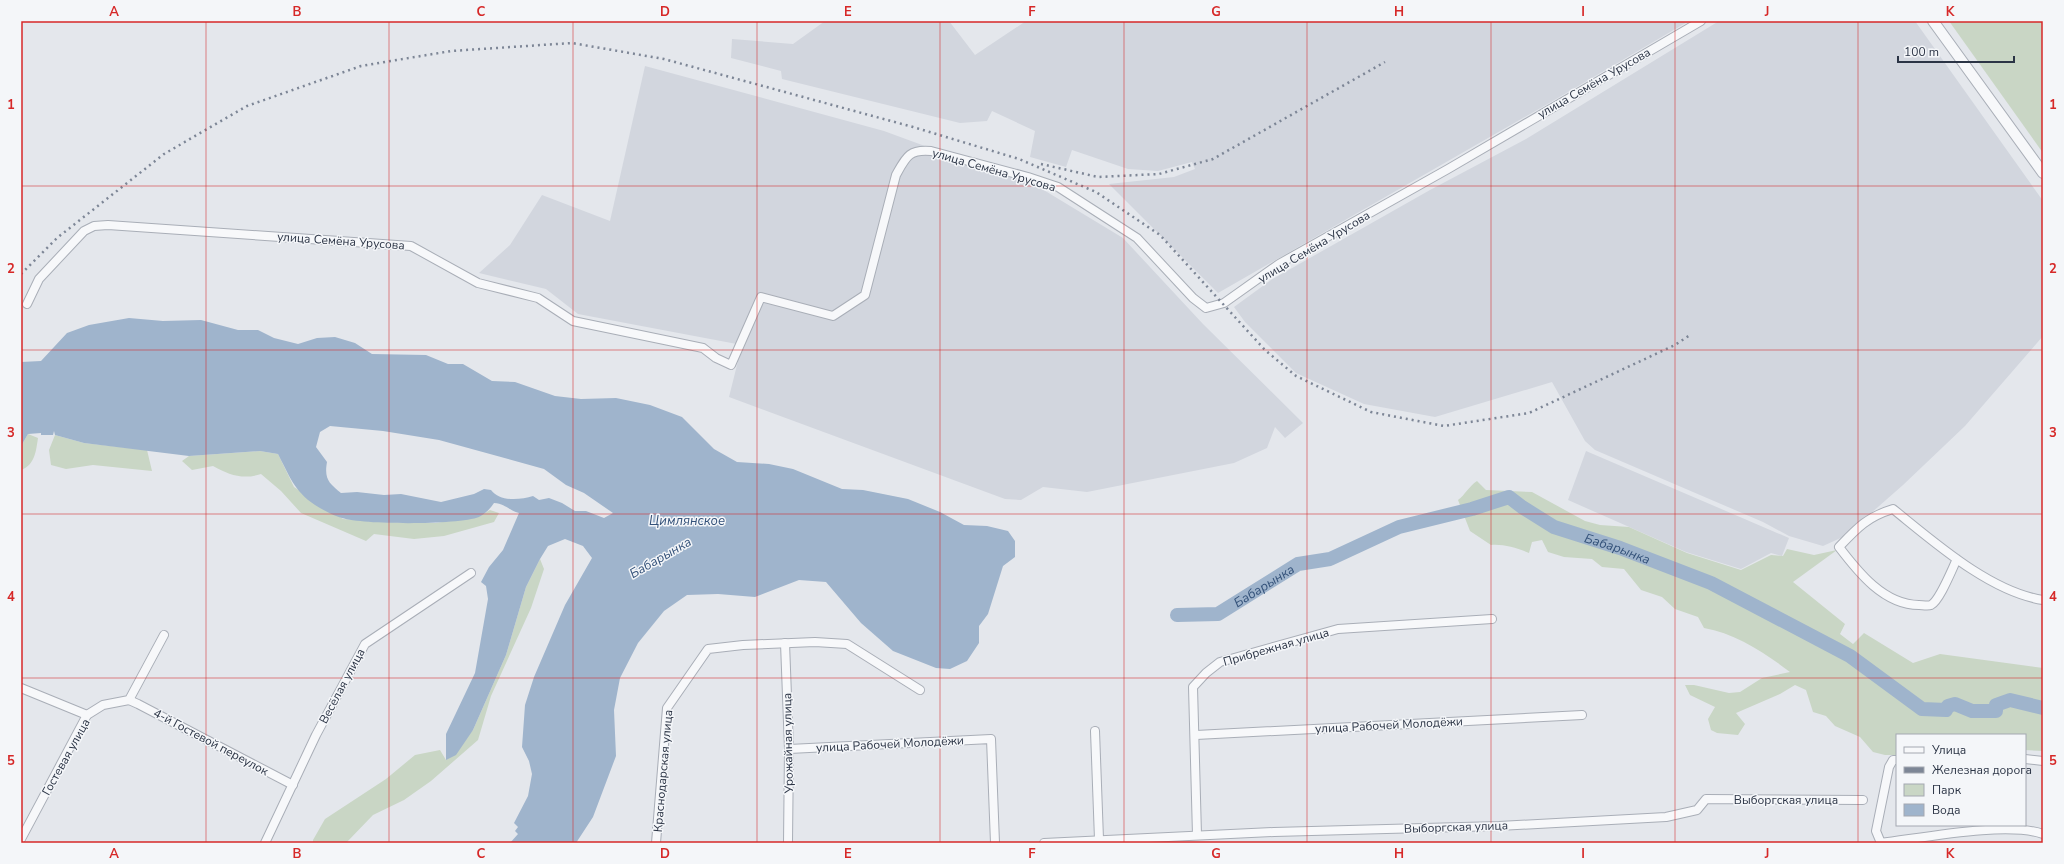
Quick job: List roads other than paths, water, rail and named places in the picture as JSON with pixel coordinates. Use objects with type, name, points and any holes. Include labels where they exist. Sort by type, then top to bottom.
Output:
[{"type":"street","name":"улица Семёна Урусова","points":[[27,304],[39,279],[84,231],[94,226],[108,225],[412,246],[478,283],[538,298],[573,321],[703,348],[716,358],[731,364],[761,297],[833,316],[865,295],[896,175],[904,160],[918,150],[931,151],[1028,177],[1058,187],[1138,238],[1193,298],[1206,308],[1224,303],[1279,264],[1448,169],[1701,21]]},
{"type":"street","points":[[1933,21],[2043,173]]},
{"type":"street","points":[[1957,559],[1936,600],[1930,605],[1903,602],[1879,590],[1857,570],[1839,546],[1854,531],[1874,515],[1893,509],[1957,559],[2012,592],[2043,600]]},
{"type":"street","name":"Весёлая улица","points":[[265,843],[316,735],[365,644],[470,573]]},
{"type":"street","name":"Прибрежная улица","points":[[1198,835],[1196,735],[1193,687],[1206,673],[1220,662],[1338,629],[1492,619]]},
{"type":"street","points":[[129,700],[164,635]]},
{"type":"street","name":"Краснодарская улица","points":[[656,843],[667,708],[708,649],[785,643],[815,642],[847,644],[920,690]]},
{"type":"street","name":"Урожайная улица","points":[[785,643],[789,749],[788,843]]},
{"type":"street","points":[[21,688],[87,715]]},
{"type":"street","name":"4-й Гостевой переулок","points":[[129,700],[293,785]]},
{"type":"street","name":"Гостевая улица","points":[[21,839],[87,715],[103,705],[129,700]]},
{"type":"street","name":"улица Рабочей Молодёжи","points":[[1196,735],[1582,714]]},
{"type":"street","points":[[1095,731],[1099,839]]},
{"type":"street","name":"улица Рабочей Молодёжи","points":[[789,749],[991,739],[995,843]]},
{"type":"street","points":[[2026,759],[2043,761]]},
{"type":"street","points":[[1896,760],[1893,760],[1889,767],[1876,831],[1881,843],[1992,830],[2035,831],[2043,834]]},
{"type":"street","name":"Выборгская улица","points":[[1044,843],[1198,835],[1499,826],[1666,817],[1697,810],[1706,799],[1863,800]]},
{"type":"water","name":"Цимлянское","points":[[129,318],[163,321],[201,320],[238,330],[258,330],[274,338],[298,344],[317,338],[335,337],[355,343],[372,354],[426,355],[448,364],[463,364],[492,381],[515,382],[555,396],[581,399],[616,398],[650,405],[682,417],[714,449],[737,462],[769,464],[793,469],[842,489],[863,490],[908,499],[940,512],[964,525],[987,526],[1008,531],[1015,541],[1015,557],[1003,566],[988,614],[979,626],[979,643],[967,661],[950,669],[936,668],[893,651],[861,623],[826,582],[799,580],[755,597],[718,594],[687,595],[664,611],[638,643],[620,678],[614,710],[616,756],[593,817],[576,843],[510,843],[518,834],[515,831],[518,827],[514,823],[528,796],[532,774],[529,761],[522,747],[525,705],[534,677],[565,605],[592,558],[583,546],[565,539],[548,546],[526,587],[506,655],[473,730],[456,755],[446,760],[446,734],[475,673],[488,599],[486,586],[481,582],[489,567],[503,550],[519,513],[494,503],[488,511],[479,517],[452,522],[390,523],[353,520],[332,514],[308,500],[289,476],[278,454],[260,451],[189,456],[84,443],[55,435],[54,431],[53,435],[41,435],[41,433],[28,434],[21,446],[21,362],[41,361],[67,333],[89,325]],"holes":[[[330,426],[383,431],[439,440],[544,469],[566,485],[584,493],[613,513],[604,518],[586,511],[575,511],[562,503],[549,498],[539,500],[533,496],[510,499],[500,497],[491,490],[484,489],[474,494],[441,502],[401,494],[384,495],[357,492],[341,493],[328,480],[326,473],[327,462],[316,447],[320,432]]]},
{"type":"waterway","name":"Бабарынка","points":[[1177,615],[1218,614],[1298,564],[1330,559],[1399,527],[1472,509],[1509,497],[1554,527],[1620,548],[1711,583],[1850,656],[1922,709],[1946,710],[1948,706],[1955,704],[1972,711],[1996,711],[1996,705],[2010,700],[2043,708]]},
{"type":"railway","points":[[21,274],[57,238],[164,154],[247,106],[361,66],[451,51],[572,43],[664,59],[913,127],[1019,159],[1096,192],[1160,235],[1265,350],[1296,376],[1371,412],[1444,426],[1529,413],[1675,345],[1690,335]]},
{"type":"railway","points":[[1041,164],[1098,177],[1159,174],[1213,159],[1385,62]]}]
